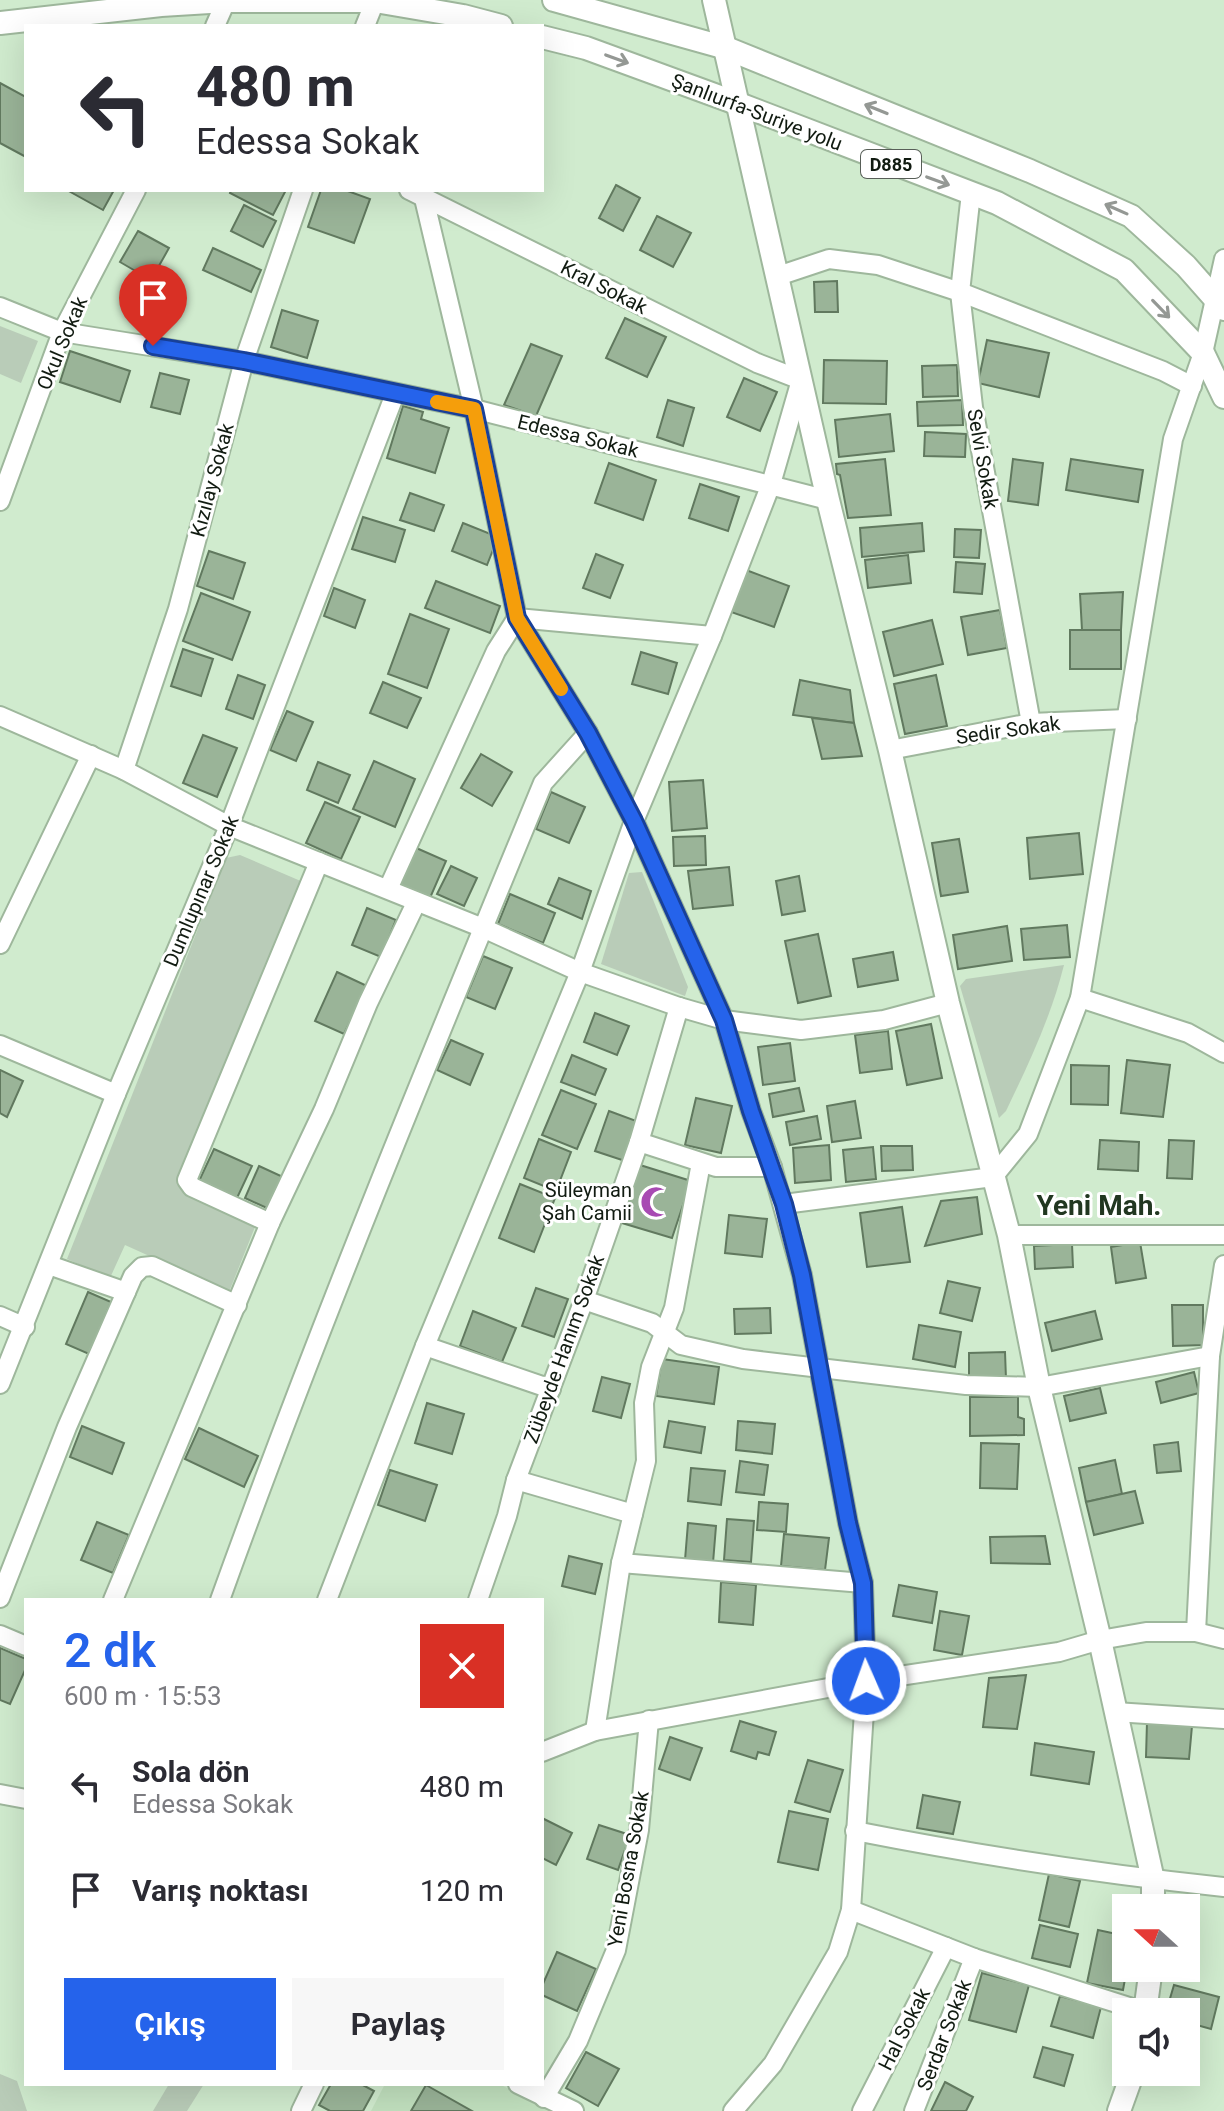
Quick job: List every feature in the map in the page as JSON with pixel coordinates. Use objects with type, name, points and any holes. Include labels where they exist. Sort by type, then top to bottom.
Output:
[{"type":"main road","name":"D885","points":[[554,0],[726,48],[1030,171],[1131,216],[1186,266],[1220,303]]},
{"type":"main road","points":[[714,0],[828,500],[948,1003],[1009,1235],[1039,1387],[1100,1640],[1153,1880],[1153,1894]]},
{"type":"main road","points":[[0,23],[226,1],[375,1],[493,24]]},
{"type":"main road","name":"Şanlıurfa-Suriye yolu","points":[[544,38],[586,48],[997,203],[1124,270],[1203,353],[1224,397]]},
{"type":"main road","points":[[1119,2111],[1128,2086]]},
{"type":"street","points":[[216,24],[226,1]]},
{"type":"street","points":[[366,24],[375,1]]},
{"type":"street","points":[[375,1],[379,24]]},
{"type":"street","name":"Okul Sokak","points":[[0,501],[62,332],[135,192]]},
{"type":"street","name":"Kızılay Sokak","points":[[124,770],[178,609],[244,361],[302,192]]},
{"type":"street","points":[[418,192],[474,409],[517,618],[588,733],[634,821],[724,1020],[751,1111],[784,1204],[802,1275],[848,1523],[863,1583],[866,1681],[851,1910],[838,1952],[773,2064],[733,2111]]},
{"type":"street","name":"Kral Sokak","points":[[418,192],[757,363],[801,380]]},
{"type":"street","name":"Selvi Sokak","points":[[971,193],[960,292],[973,407],[1031,723]]},
{"type":"street","points":[[778,276],[829,259],[878,265],[960,292],[1163,371],[1192,386]]},
{"type":"street","points":[[784,1204],[993,1177],[1028,1134],[1080,998],[1173,439],[1220,303],[1224,259]]},
{"type":"street","name":"Edessa Sokak","points":[[0,307],[62,332],[244,361],[474,409],[828,500]]},
{"type":"street","points":[[328,1598],[425,1346],[580,972],[634,821],[712,636],[771,484],[801,380]]},
{"type":"street","name":"Dumlupınar Sokak","points":[[0,1384],[116,1094],[229,826],[395,394]]},
{"type":"street","points":[[517,618],[712,636]]},
{"type":"street","points":[[388,889],[496,651],[517,618]]},
{"type":"street","points":[[0,716],[124,770],[229,826],[483,928],[580,972],[679,1007],[724,1020],[801,1030],[884,1020],[948,1003]]},
{"type":"street","name":"Sedir Sokak","points":[[890,750],[1031,723],[1127,719]]},
{"type":"street","points":[[221,1598],[283,1425],[543,783],[588,733]]},
{"type":"street","points":[[0,944],[91,755]]},
{"type":"street","points":[[270,1223],[192,1187],[187,1180],[319,862]]},
{"type":"street","points":[[114,1598],[270,1223],[416,903]]},
{"type":"street","points":[[1080,998],[1188,1033],[1224,1053]]},
{"type":"street","name":"Zübeyde Hanım Sokak","points":[[479,1598],[516,1480],[639,1142],[679,1007]]},
{"type":"street","points":[[0,1045],[116,1094]]},
{"type":"street","points":[[639,1142],[716,1167],[772,1167]]},
{"type":"street","points":[[595,1731],[621,1563],[646,1461],[646,1391],[651,1367],[674,1308],[701,1163]]},
{"type":"street","points":[[1009,1235],[1224,1235]]},
{"type":"street","points":[[49,1265],[126,1292]]},
{"type":"street","points":[[1196,1632],[1210,1356],[1224,1265]]},
{"type":"street","points":[[0,1598],[67,1427],[133,1276],[142,1267],[152,1266],[237,1305]]},
{"type":"street","points":[[584,1300],[652,1323],[681,1345],[743,1359],[966,1385],[1039,1387],[1210,1356]]},
{"type":"street","points":[[0,1316],[25,1327]]},
{"type":"street","points":[[425,1346],[551,1389]]},
{"type":"street","points":[[516,1480],[633,1514]]},
{"type":"street","points":[[621,1563],[863,1583]]},
{"type":"street","points":[[544,1753],[595,1731],[649,1720],[866,1681],[1059,1652],[1100,1640],[1146,1632],[1196,1632],[1224,1639]]},
{"type":"street","points":[[0,1635],[24,1645]]},
{"type":"street","points":[[1115,1712],[1224,1719]]},
{"type":"street","name":"Yeni Bosna Sokak","points":[[544,2098],[578,2041],[616,1950],[639,1830],[649,1720]]},
{"type":"street","points":[[0,1794],[24,1799]]},
{"type":"street","points":[[855,1831],[1153,1880],[1224,1887]]},
{"type":"street","points":[[851,1910],[974,1958],[1112,2002]]},
{"type":"street","name":"Hal Sokak","points":[[862,2111],[946,1947]]},
{"type":"street","name":"Serdar Sokak","points":[[914,2111],[974,1958]]},
{"type":"street","points":[[301,2111],[313,2086]]},
{"type":"street","points":[[522,2086],[574,2111]]},
{"type":"shaded area","points":[[0,326],[38,341],[21,383],[0,374]]},
{"type":"shaded area","points":[[240,855],[303,882],[177,1180],[183,1192],[255,1227],[229,1292],[125,1245],[110,1278],[67,1259],[226,858]]},
{"type":"shaded area","points":[[642,872],[688,987],[685,996],[601,964],[629,873]]},
{"type":"shaded area","points":[[1064,965],[1039,1040],[1006,1111],[999,1118],[960,986],[966,979]]},
{"type":"shaded area","points":[[0,2074],[17,2081],[27,2111],[0,2111]]},
{"type":"shaded area","points":[[168,2086],[203,2086],[187,2111],[153,2111]]},
{"type":"shaded area","points":[[384,2086],[503,2086],[553,2111],[371,2111]]},
{"type":"building","points":[[0,83],[24,96],[24,156],[0,143]]},
{"type":"building","points":[[616,185],[640,198],[623,231],[599,218]]},
{"type":"building","points":[[71,192],[113,192],[103,210]]},
{"type":"building","points":[[230,192],[285,192],[273,215]]},
{"type":"building","points":[[320,192],[351,192],[370,199],[354,243],[308,227]]},
{"type":"building","points":[[244,205],[276,221],[263,247],[231,231]]},
{"type":"building","points":[[657,216],[691,233],[673,267],[640,250]]},
{"type":"building","points":[[138,231],[169,248],[151,280],[120,262]]},
{"type":"building","points":[[213,248],[261,270],[251,292],[203,270]]},
{"type":"building","points":[[837,281],[838,312],[815,312],[814,282]]},
{"type":"building","points":[[282,310],[318,321],[307,358],[271,347]]},
{"type":"building","points":[[625,318],[666,337],[647,377],[606,358]]},
{"type":"building","points":[[987,340],[1049,353],[1039,397],[978,383]]},
{"type":"building","points":[[531,344],[562,356],[536,416],[504,405]]},
{"type":"building","points":[[70,351],[130,371],[120,402],[60,382]]},
{"type":"building","points":[[824,360],[887,361],[886,404],[823,403]]},
{"type":"building","points":[[957,365],[958,396],[923,397],[922,366]]},
{"type":"building","points":[[160,373],[189,380],[180,414],[151,407]]},
{"type":"building","points":[[744,378],[777,392],[760,431],[727,417]]},
{"type":"building","points":[[668,400],[694,408],[683,446],[657,437]]},
{"type":"building","points":[[962,400],[963,425],[918,426],[917,402]]},
{"type":"building","points":[[403,406],[423,412],[421,419],[449,428],[435,473],[387,458]]},
{"type":"building","points":[[890,414],[894,451],[839,457],[835,420]]},
{"type":"building","points":[[925,432],[966,434],[965,457],[924,456]]},
{"type":"building","points":[[885,459],[891,515],[848,518],[836,464]]},
{"type":"building","points":[[1013,459],[1043,463],[1038,505],[1008,501]]},
{"type":"building","points":[[1071,459],[1143,470],[1138,502],[1066,490]]},
{"type":"building","points":[[609,463],[656,480],[643,520],[595,503]]},
{"type":"building","points":[[700,484],[739,497],[728,531],[689,518]]},
{"type":"building","points":[[410,493],[444,505],[434,531],[400,520]]},
{"type":"building","points":[[363,517],[405,530],[395,562],[352,549]]},
{"type":"building","points":[[463,523],[498,537],[487,565],[452,551]]},
{"type":"building","points":[[922,523],[924,551],[862,557],[860,528]]},
{"type":"building","points":[[955,529],[981,530],[979,558],[954,557]]},
{"type":"building","points":[[209,551],[245,563],[233,599],[197,586]]},
{"type":"building","points":[[596,554],[623,565],[610,598],[583,588]]},
{"type":"building","points":[[908,555],[911,583],[868,588],[865,560]]},
{"type":"building","points":[[956,562],[985,564],[982,594],[954,592]]},
{"type":"building","points":[[746,570],[789,586],[774,627],[731,612]]},
{"type":"building","points":[[436,581],[500,606],[490,633],[425,608]]},
{"type":"building","points":[[334,588],[365,600],[355,628],[324,616]]},
{"type":"building","points":[[1123,592],[1121,630],[1082,630],[1080,594]]},
{"type":"building","points":[[201,593],[250,612],[232,660],[183,641]]},
{"type":"building","points":[[1000,610],[1007,648],[968,655],[961,617]]},
{"type":"building","points":[[410,614],[449,629],[427,688],[388,674]]},
{"type":"building","points":[[932,620],[943,664],[894,676],[883,632]]},
{"type":"building","points":[[1070,630],[1121,630],[1121,669],[1070,669]]},
{"type":"building","points":[[183,649],[213,659],[201,696],[171,686]]},
{"type":"building","points":[[641,652],[677,663],[668,694],[632,684]]},
{"type":"building","points":[[238,675],[265,685],[253,719],[226,709]]},
{"type":"building","points":[[936,675],[947,726],[905,734],[894,684]]},
{"type":"building","points":[[800,680],[850,690],[854,723],[793,715]]},
{"type":"building","points":[[383,682],[421,698],[407,728],[370,713]]},
{"type":"building","points":[[287,711],[313,722],[296,761],[270,750]]},
{"type":"building","points":[[812,718],[854,723],[862,756],[822,759]]},
{"type":"building","points":[[203,735],[237,748],[217,797],[183,783]]},
{"type":"building","points":[[481,754],[512,772],[492,806],[461,788]]},
{"type":"building","points":[[374,761],[415,779],[395,827],[353,809]]},
{"type":"building","points":[[318,762],[350,775],[338,803],[307,790]]},
{"type":"building","points":[[703,780],[707,828],[672,831],[669,782]]},
{"type":"building","points":[[551,792],[585,807],[569,843],[536,829]]},
{"type":"building","points":[[325,802],[360,817],[341,859],[306,843]]},
{"type":"building","points":[[1079,833],[1083,874],[1030,879],[1027,838]]},
{"type":"building","points":[[705,836],[706,865],[674,866],[673,837]]},
{"type":"building","points":[[959,839],[968,892],[941,896],[932,843]]},
{"type":"building","points":[[414,847],[446,861],[430,898],[398,884]]},
{"type":"building","points":[[451,866],[477,878],[464,906],[437,894]]},
{"type":"building","points":[[729,867],[733,905],[693,909],[688,871]]},
{"type":"building","points":[[799,876],[805,911],[782,915],[776,881]]},
{"type":"building","points":[[559,878],[591,891],[582,919],[548,904]]},
{"type":"building","points":[[510,894],[555,913],[543,943],[498,924]]},
{"type":"building","points":[[367,908],[396,920],[381,957],[352,945]]},
{"type":"building","points":[[1067,925],[1070,957],[1024,960],[1021,929]]},
{"type":"building","points":[[1007,926],[1012,961],[958,969],[953,935]]},
{"type":"building","points":[[818,934],[831,996],[798,1003],[785,941]]},
{"type":"building","points":[[893,952],[898,980],[858,987],[853,959]]},
{"type":"building","points":[[483,956],[512,968],[495,1009],[466,997]]},
{"type":"building","points":[[337,972],[367,986],[344,1034],[315,1021]]},
{"type":"building","points":[[595,1013],[629,1026],[617,1055],[584,1042]]},
{"type":"building","points":[[931,1024],[942,1078],[907,1085],[896,1031]]},
{"type":"building","points":[[888,1031],[892,1069],[860,1073],[855,1035]]},
{"type":"building","points":[[451,1040],[483,1054],[470,1085],[437,1070]]},
{"type":"building","points":[[790,1043],[795,1081],[763,1085],[758,1047]]},
{"type":"building","points":[[572,1055],[606,1069],[595,1095],[561,1082]]},
{"type":"building","points":[[1127,1060],[1170,1065],[1163,1117],[1121,1113]]},
{"type":"building","points":[[1071,1065],[1109,1066],[1108,1105],[1071,1104]]},
{"type":"building","points":[[0,1070],[23,1081],[7,1117],[0,1113]]},
{"type":"building","points":[[799,1088],[804,1111],[773,1117],[769,1094]]},
{"type":"building","points":[[561,1090],[596,1104],[577,1149],[542,1135]]},
{"type":"building","points":[[696,1098],[732,1106],[721,1153],[685,1145]]},
{"type":"building","points":[[855,1101],[861,1138],[832,1142],[827,1106]]},
{"type":"building","points":[[609,1111],[639,1122],[625,1161],[595,1151]]},
{"type":"building","points":[[817,1116],[821,1139],[790,1145],[786,1122]]},
{"type":"building","points":[[539,1139],[571,1152],[556,1191],[524,1178]]},
{"type":"building","points":[[1100,1140],[1139,1142],[1138,1171],[1098,1169]]},
{"type":"building","points":[[1169,1140],[1194,1141],[1192,1179],[1167,1178]]},
{"type":"building","points":[[829,1145],[831,1180],[795,1183],[793,1148]]},
{"type":"building","points":[[881,1146],[912,1146],[913,1170],[882,1171]]},
{"type":"building","points":[[873,1147],[876,1179],[846,1182],[843,1150]]},
{"type":"building","points":[[214,1149],[252,1166],[237,1198],[199,1181]]},
{"type":"building","name":"Süleyman Şah Camii","points":[[640,1165],[691,1181],[672,1238],[622,1223]]},
{"type":"building","points":[[259,1166],[283,1177],[269,1209],[245,1198]]},
{"type":"building","points":[[520,1184],[555,1198],[534,1252],[499,1238]]},
{"type":"building","points":[[977,1197],[982,1234],[925,1246],[941,1201]]},
{"type":"building","points":[[902,1207],[910,1262],[867,1267],[860,1213]]},
{"type":"building","points":[[729,1215],[767,1219],[762,1257],[725,1253]]},
{"type":"building","points":[[1140,1242],[1146,1278],[1116,1283],[1111,1247]]},
{"type":"building","points":[[1072,1244],[1073,1267],[1035,1269],[1034,1246]]},
{"type":"building","points":[[948,1281],[980,1288],[972,1321],[940,1313]]},
{"type":"building","points":[[536,1288],[568,1299],[554,1337],[522,1326]]},
{"type":"building","points":[[88,1292],[111,1302],[89,1354],[66,1344]]},
{"type":"building","points":[[1172,1305],[1203,1305],[1203,1345],[1173,1346]]},
{"type":"building","points":[[770,1308],[771,1333],[735,1334],[734,1309]]},
{"type":"building","points":[[473,1311],[516,1328],[502,1362],[460,1346]]},
{"type":"building","points":[[1095,1311],[1102,1339],[1052,1351],[1045,1323]]},
{"type":"building","points":[[919,1325],[961,1332],[955,1367],[913,1359]]},
{"type":"building","points":[[1005,1352],[1006,1379],[969,1380],[969,1353]]},
{"type":"building","points":[[662,1359],[719,1367],[714,1404],[656,1396]]},
{"type":"building","points":[[1194,1372],[1199,1393],[1161,1403],[1156,1382]]},
{"type":"building","points":[[602,1377],[630,1384],[621,1418],[593,1411]]},
{"type":"building","points":[[1100,1388],[1106,1413],[1070,1421],[1064,1396]]},
{"type":"building","points":[[970,1397],[1018,1397],[1018,1417],[1024,1419],[1024,1435],[970,1436]]},
{"type":"building","points":[[427,1403],[464,1414],[452,1454],[415,1443]]},
{"type":"building","points":[[669,1421],[705,1427],[701,1453],[664,1447]]},
{"type":"building","points":[[738,1421],[775,1424],[772,1454],[736,1450]]},
{"type":"building","points":[[82,1426],[124,1443],[112,1474],[70,1457]]},
{"type":"building","points":[[199,1428],[258,1456],[244,1487],[185,1459]]},
{"type":"building","points":[[1178,1442],[1181,1471],[1157,1473],[1154,1445]]},
{"type":"building","points":[[981,1443],[1019,1444],[1017,1489],[980,1488]]},
{"type":"building","points":[[1115,1460],[1122,1494],[1086,1502],[1079,1468]]},
{"type":"building","points":[[740,1461],[768,1465],[764,1495],[736,1492]]},
{"type":"building","points":[[691,1468],[725,1471],[721,1505],[688,1501]]},
{"type":"building","points":[[390,1470],[437,1485],[425,1521],[378,1505]]},
{"type":"building","points":[[1135,1491],[1143,1523],[1094,1535],[1086,1502]]},
{"type":"building","points":[[759,1502],[788,1504],[786,1532],[757,1530]]},
{"type":"building","points":[[727,1519],[754,1521],[751,1562],[724,1560]]},
{"type":"building","points":[[97,1522],[129,1535],[113,1573],[81,1560]]},
{"type":"building","points":[[688,1523],[716,1526],[713,1563],[685,1560]]},
{"type":"building","points":[[784,1534],[829,1538],[825,1570],[781,1566]]},
{"type":"building","points":[[1045,1536],[1050,1564],[991,1563],[990,1537]]},
{"type":"building","points":[[569,1556],[602,1564],[595,1594],[562,1586]]},
{"type":"building","points":[[721,1582],[756,1585],[753,1625],[719,1622]]},
{"type":"building","points":[[899,1585],[937,1592],[932,1623],[893,1616]]},
{"type":"building","points":[[940,1611],[969,1616],[962,1655],[934,1650]]},
{"type":"building","points":[[0,1648],[24,1658],[24,1672],[10,1704],[0,1700]]},
{"type":"building","points":[[1026,1675],[1017,1729],[983,1727],[989,1678]]},
{"type":"building","points":[[740,1721],[776,1732],[769,1755],[758,1752],[756,1759],[731,1751]]},
{"type":"building","points":[[1147,1722],[1192,1726],[1189,1759],[1146,1757]]},
{"type":"building","points":[[670,1737],[702,1748],[690,1780],[659,1769]]},
{"type":"building","points":[[1035,1743],[1094,1752],[1089,1784],[1031,1775]]},
{"type":"building","points":[[808,1760],[843,1770],[830,1812],[795,1802]]},
{"type":"building","points":[[923,1795],[960,1802],[953,1834],[917,1828]]},
{"type":"building","points":[[789,1811],[828,1819],[818,1870],[778,1862]]},
{"type":"building","points":[[544,1819],[572,1833],[556,1865],[544,1859]]},
{"type":"building","points":[[599,1825],[630,1835],[618,1870],[587,1859]]},
{"type":"building","points":[[1049,1874],[1080,1881],[1069,1927],[1039,1920]]},
{"type":"building","points":[[1040,1925],[1078,1934],[1070,1967],[1032,1958]]},
{"type":"building","points":[[1098,1930],[1112,1933],[1112,1982],[1124,1982],[1123,1990],[1087,1983]]},
{"type":"building","points":[[557,1952],[596,1969],[577,2011],[544,1996],[544,1981]]},
{"type":"building","points":[[982,1973],[1029,1985],[1016,2032],[969,2020]]},
{"type":"building","points":[[1174,1985],[1219,1997],[1211,2029],[1200,2026],[1200,1998],[1170,1998]]},
{"type":"building","points":[[1060,1996],[1101,2007],[1093,2038],[1051,2026]]},
{"type":"building","points":[[1043,2047],[1073,2055],[1064,2086],[1034,2077]]},
{"type":"building","points":[[586,2052],[619,2069],[598,2106],[566,2088]]},
{"type":"building","points":[[945,2082],[973,2097],[966,2111],[931,2111]]},
{"type":"building","points":[[330,2086],[365,2086],[374,2091],[363,2111],[330,2111],[319,2105]]},
{"type":"building","points":[[428,2086],[472,2111],[411,2111]]},
{"type":"slow traffic","points":[[437,402],[474,409],[517,618],[561,689]]},
{"type":"place","name":"Süleyman Şah Camii","points":[[656,1202]]},
{"type":"district","name":"Yeni Mah.","points":[[1099,1205]]},
{"type":"route","points":[[153,346],[244,361],[474,409],[517,618],[588,733],[634,821],[724,1020],[751,1111],[784,1204],[802,1275],[848,1523],[863,1583],[866,1681]]}]
